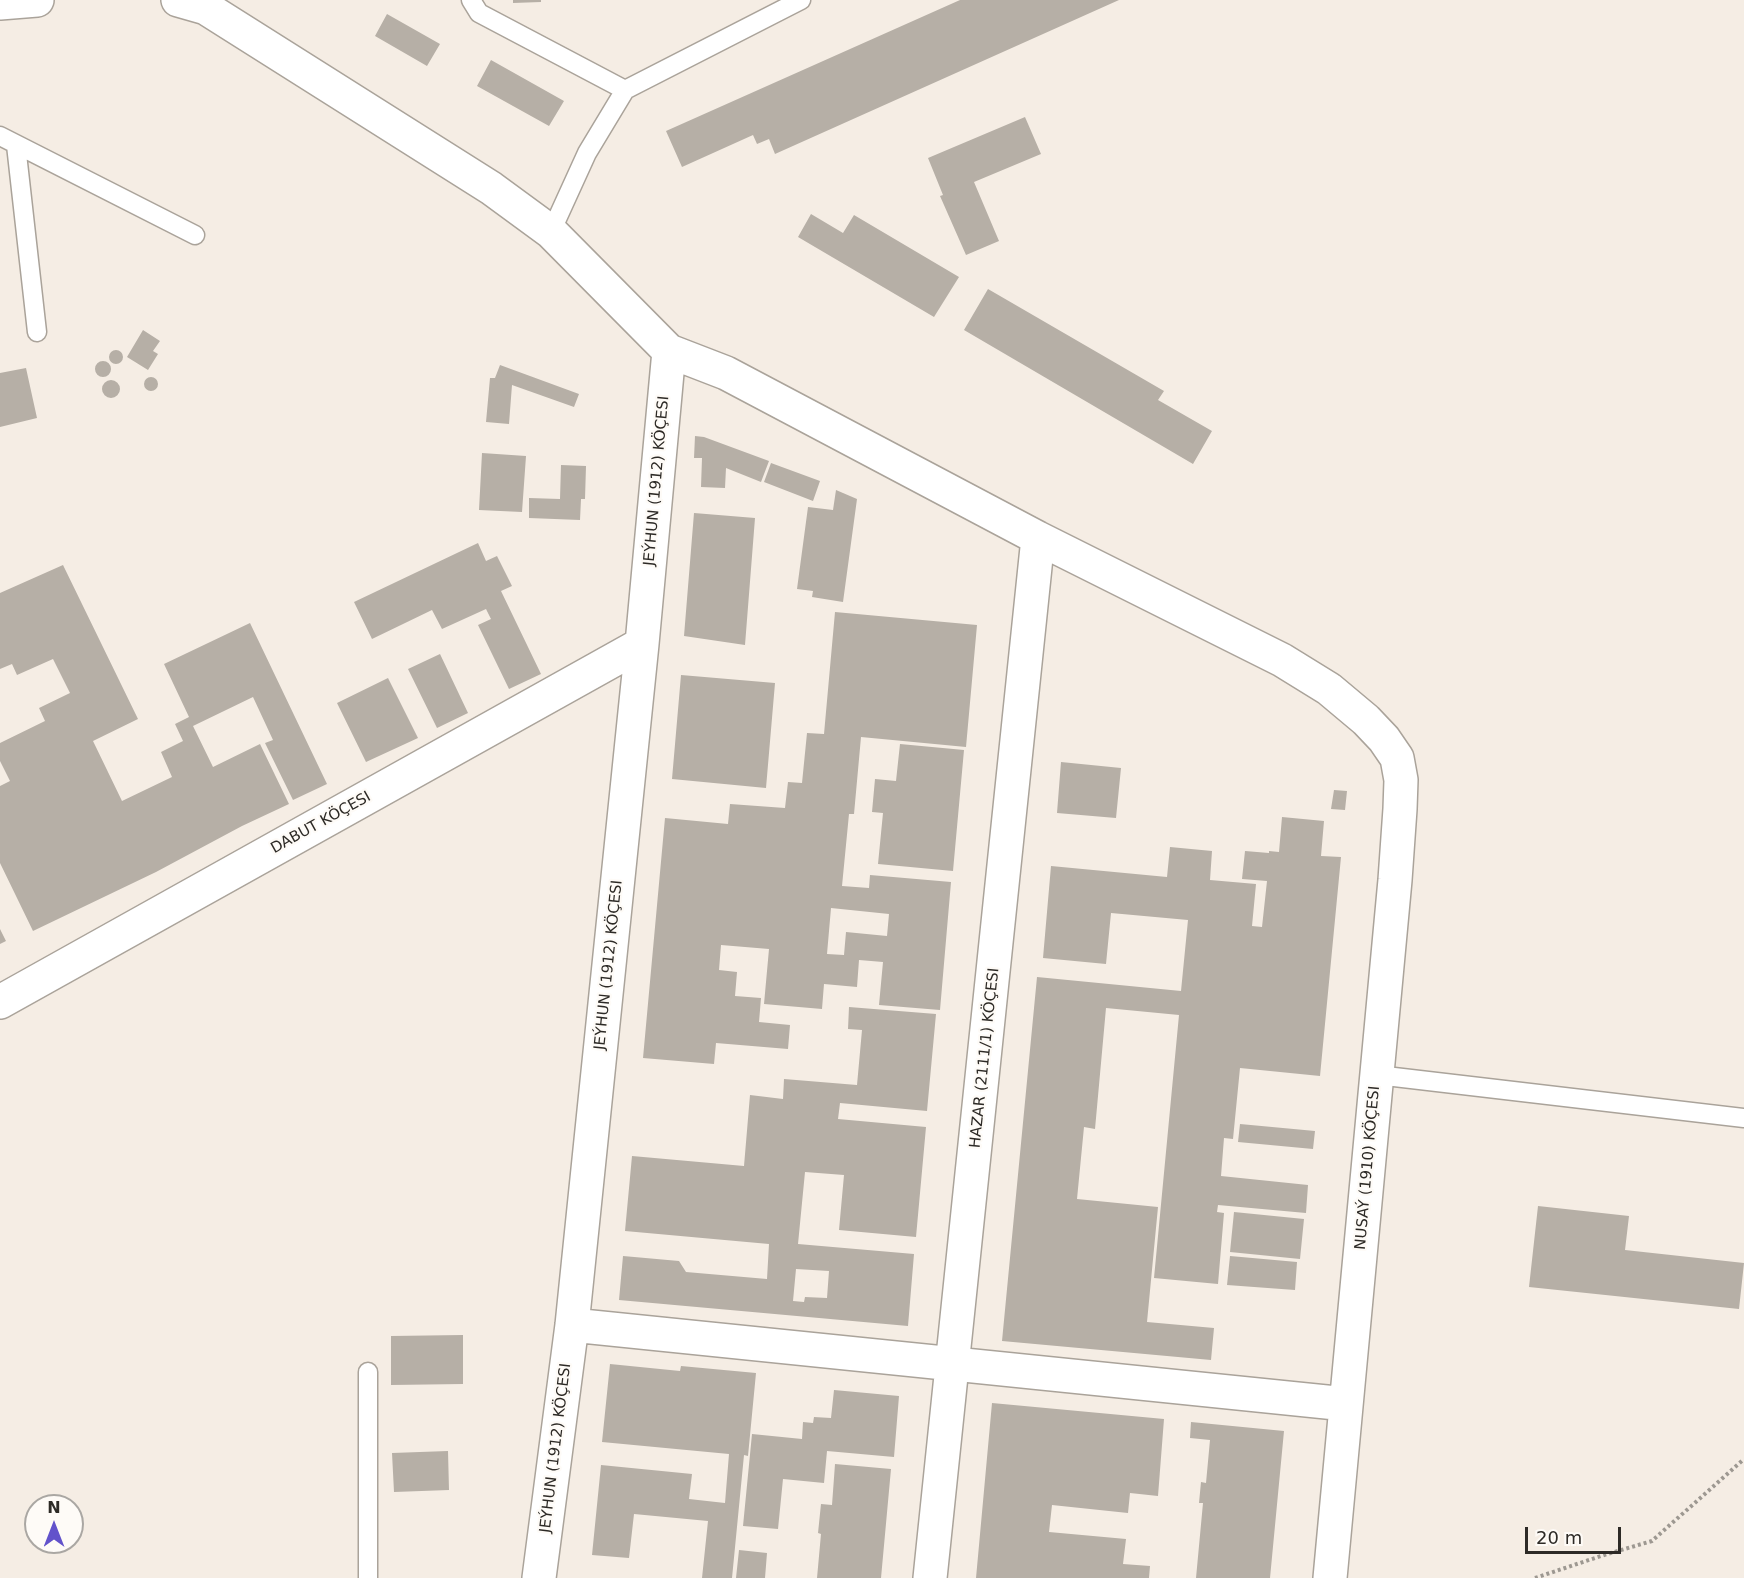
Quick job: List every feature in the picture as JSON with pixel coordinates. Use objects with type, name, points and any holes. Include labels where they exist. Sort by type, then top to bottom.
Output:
[{"type":"street","points":[[0,3],[37,0]]},
{"type":"street","points":[[178,0],[206,8],[491,188],[551,232],[669,351],[726,373],[1038,538]]},
{"type":"street","name":"JEÝHUN (1912) KÖÇESI","points":[[539,1578],[572,1324],[642,644],[669,351]]},
{"type":"street","name":"NUSAÝ (1910) KÖÇESI","points":[[1038,538],[1282,660],[1329,689],[1366,720],[1384,738],[1397,758],[1401,780],[1400,809],[1330,1578]]},
{"type":"street","name":"HAZAR (2111/1) KÖÇESI","points":[[930,1578],[1038,538]]},
{"type":"street","name":"DABUT KÖÇESI","points":[[0,1002],[642,644]]},
{"type":"street","points":[[572,1324],[1346,1404]]},
{"type":"lane","points":[[471,0],[479,14],[625,90]]},
{"type":"lane","points":[[551,232],[587,153],[625,90],[801,0]]},
{"type":"lane","points":[[0,136],[195,235]]},
{"type":"lane","points":[[16,145],[38,332]]},
{"type":"lane","points":[[1377,1075],[1744,1118]]},
{"type":"lane","points":[[368,1372],[368,1578]]},
{"type":"path","points":[[1534,1578],[1652,1541],[1744,1459]]},
{"type":"building","points":[[513,0],[541,0],[541,2],[513,3]]},
{"type":"building","points":[[960,0],[1119,0],[775,154],[769,139],[757,144],[753,135],[682,167],[666,131]]},
{"type":"building","points":[[387,14],[440,44],[427,66],[375,36]]},
{"type":"building","points":[[491,60],[564,101],[549,126],[477,86]]},
{"type":"building","points":[[1025,117],[1041,154],[974,182],[999,241],[966,255],[940,196],[943,195],[928,158]]},
{"type":"building","points":[[811,214],[843,233],[854,215],[959,277],[934,317],[798,237]]},
{"type":"building","points":[[988,289],[1164,391],[1158,400],[1212,431],[1193,464],[964,330]]},
{"type":"building","points":[[143,330],[160,341],[153,351],[158,354],[148,370],[127,357]]},
{"type":"building","points":[[116,350],[121,352],[123,357],[121,362],[116,364],[111,362],[109,357],[111,352]]},
{"type":"building","points":[[100,361],[106,361],[111,369],[109,375],[100,377],[95,372],[95,366]]},
{"type":"building","points":[[500,365],[579,394],[574,407],[512,385],[509,424],[486,422],[490,378],[495,378]]},
{"type":"building","points":[[26,368],[37,418],[0,427],[0,373]]},
{"type":"building","points":[[148,377],[154,377],[158,384],[154,391],[148,391],[144,387],[144,381]]},
{"type":"building","points":[[111,380],[117,383],[120,389],[117,395],[111,398],[105,395],[102,389],[105,383]]},
{"type":"building","points":[[695,436],[704,437],[769,461],[761,482],[726,468],[725,488],[701,487],[702,458],[694,458]]},
{"type":"building","points":[[482,453],[526,456],[522,512],[479,510]]},
{"type":"building","points":[[771,463],[820,481],[813,501],[764,482]]},
{"type":"building","points":[[561,465],[586,466],[585,499],[581,499],[580,520],[529,518],[529,498],[560,499]]},
{"type":"building","points":[[836,490],[857,499],[843,602],[812,597],[813,591],[797,589],[808,507],[833,510]]},
{"type":"building","points":[[694,513],[755,518],[745,645],[684,636]]},
{"type":"building","points":[[478,543],[486,561],[497,556],[512,586],[501,591],[541,674],[509,689],[478,625],[491,619],[486,609],[442,629],[432,610],[372,639],[354,602]]},
{"type":"building","points":[[63,565],[138,719],[93,741],[122,801],[172,777],[161,752],[183,741],[175,724],[189,717],[164,664],[250,623],[327,784],[293,800],[265,743],[273,740],[253,697],[193,726],[213,767],[260,744],[289,804],[242,826],[156,872],[33,931],[0,863],[0,786],[10,781],[0,761],[0,743],[45,721],[39,708],[70,693],[53,659],[17,675],[12,664],[0,669],[0,593]]},
{"type":"building","points":[[835,612],[977,625],[966,747],[861,737],[854,814],[849,814],[842,886],[869,888],[870,875],[951,882],[940,1010],[879,1005],[883,962],[859,960],[857,987],[824,984],[822,1009],[764,1004],[769,949],[721,945],[719,970],[737,972],[735,996],[761,998],[759,1022],[790,1025],[788,1049],[716,1043],[714,1064],[643,1058],[665,818],[728,824],[730,804],[785,808],[788,782],[802,783],[807,733],[824,734]],"holes":[[[831,908],[889,914],[887,936],[846,932],[844,955],[827,954]]]},
{"type":"building","points":[[440,654],[468,713],[437,728],[408,669]]},
{"type":"building","points":[[681,675],[775,683],[766,788],[672,779]]},
{"type":"building","points":[[388,678],[418,738],[366,762],[337,703]]},
{"type":"building","points":[[900,744],[964,750],[953,871],[878,864],[883,813],[872,812],[875,779],[896,781]]},
{"type":"building","points":[[1061,762],[1121,768],[1116,818],[1057,813]]},
{"type":"building","points":[[1334,790],[1347,791],[1345,810],[1331,809]]},
{"type":"building","points":[[1282,817],[1324,821],[1321,856],[1341,857],[1320,1076],[1240,1068],[1233,1139],[1224,1138],[1221,1176],[1308,1185],[1306,1213],[1218,1205],[1217,1212],[1224,1213],[1218,1284],[1154,1278],[1179,1015],[1106,1008],[1095,1129],[1084,1127],[1077,1199],[1158,1207],[1147,1322],[1214,1328],[1211,1360],[1002,1341],[1037,977],[1181,991],[1188,920],[1111,913],[1106,964],[1043,958],[1051,866],[1167,877],[1170,847],[1212,851],[1210,880],[1256,884],[1252,926],[1262,927],[1267,881],[1242,879],[1245,851],[1279,852]]},
{"type":"building","points":[[0,929],[6,941],[0,944]]},
{"type":"building","points":[[849,1007],[936,1014],[927,1111],[840,1103],[838,1119],[926,1127],[916,1237],[839,1230],[844,1175],[805,1172],[798,1244],[914,1254],[908,1326],[619,1300],[623,1256],[679,1261],[686,1272],[767,1279],[769,1244],[625,1231],[632,1156],[744,1166],[750,1095],[783,1099],[784,1079],[857,1085],[862,1030],[848,1029]],"holes":[[[796,1269],[829,1271],[827,1298],[805,1297],[804,1302],[793,1301]]]},
{"type":"building","points":[[1240,1124],[1315,1131],[1313,1149],[1238,1142]]},
{"type":"building","points":[[1538,1206],[1629,1216],[1625,1250],[1744,1263],[1739,1309],[1529,1287]]},
{"type":"building","points":[[1234,1212],[1304,1219],[1300,1259],[1230,1252]]},
{"type":"building","points":[[1230,1256],[1297,1262],[1295,1290],[1227,1285]]},
{"type":"building","points":[[463,1335],[463,1384],[391,1385],[391,1336]]},
{"type":"building","points":[[610,1364],[680,1371],[681,1366],[756,1373],[748,1456],[744,1455],[732,1578],[702,1578],[708,1521],[634,1514],[629,1558],[592,1555],[601,1465],[692,1474],[689,1499],[725,1503],[729,1454],[602,1442]]},
{"type":"building","points":[[834,1390],[899,1396],[894,1457],[827,1451],[824,1483],[783,1479],[778,1529],[743,1526],[752,1434],[802,1439],[803,1422],[813,1423],[814,1417],[831,1418]]},
{"type":"building","points":[[992,1403],[1164,1419],[1158,1496],[1130,1493],[1128,1513],[1052,1505],[1049,1532],[1126,1539],[1123,1564],[1150,1566],[1149,1578],[976,1578]]},
{"type":"building","points":[[1191,1422],[1284,1431],[1270,1578],[1196,1578],[1203,1503],[1199,1503],[1201,1482],[1206,1483],[1210,1440],[1190,1438]]},
{"type":"building","points":[[448,1451],[449,1490],[394,1492],[392,1453]]},
{"type":"building","points":[[835,1464],[891,1469],[881,1578],[817,1578],[821,1504],[832,1505]]},
{"type":"building","points":[[739,1550],[767,1553],[765,1578],[736,1578]]}]
